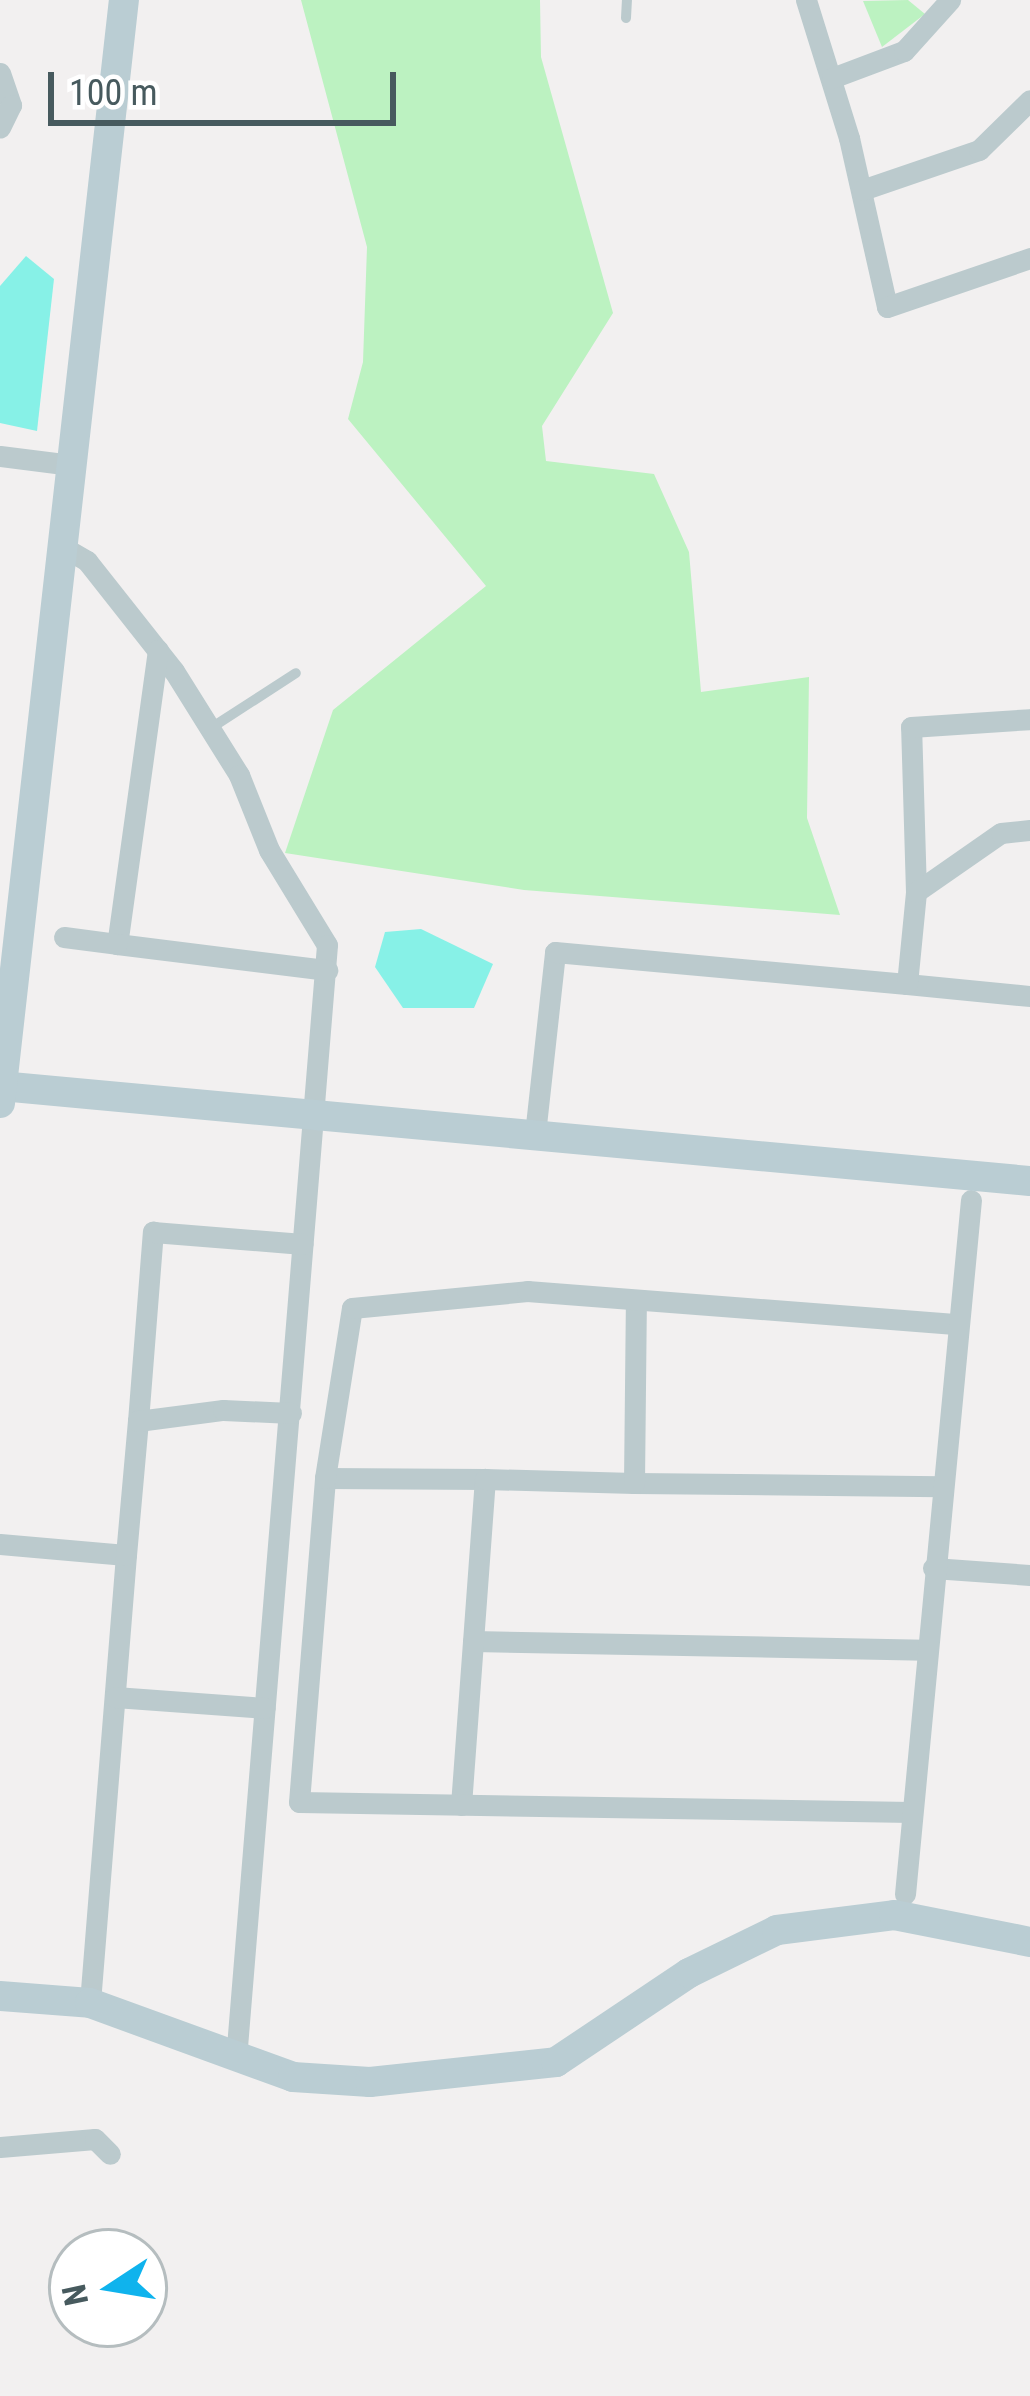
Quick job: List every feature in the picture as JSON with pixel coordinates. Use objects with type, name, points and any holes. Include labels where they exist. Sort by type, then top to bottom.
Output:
[{"type":"street","points":[[0,1103],[124,0]]},
{"type":"street","points":[[806,0],[862,190],[887,307],[1030,259]]},
{"type":"street","points":[[832,78],[904,51],[950,0]]},
{"type":"street","points":[[0,73],[11,105],[0,128]]},
{"type":"street","points":[[862,190],[979,150],[1030,100]]},
{"type":"street","points":[[0,456],[71,465]]},
{"type":"street","points":[[63,547],[88,561],[211,728],[269,850],[327,945],[236,2059]]},
{"type":"street","points":[[117,944],[158,650]]},
{"type":"street","points":[[908,984],[916,892],[911,727],[1030,719]]},
{"type":"street","points":[[916,892],[1001,833],[1030,830]]},
{"type":"street","points":[[64,937],[327,970]]},
{"type":"street","points":[[536,1134],[555,952],[1030,996]]},
{"type":"street","points":[[1,1086],[1030,1180]]},
{"type":"street","points":[[905,1894],[940,1486],[971,1200]]},
{"type":"street","points":[[90,2003],[153,1232],[303,1244]]},
{"type":"street","points":[[911,1812],[298,1802],[325,1478],[352,1307],[527,1292],[956,1324]]},
{"type":"street","points":[[634,1483],[636,1300]]},
{"type":"street","points":[[138,1421],[223,1410],[291,1413]]},
{"type":"street","points":[[325,1478],[940,1486]]},
{"type":"street","points":[[461,1805],[485,1479]]},
{"type":"street","points":[[0,1544],[126,1555]]},
{"type":"street","points":[[933,1568],[1030,1575]]},
{"type":"street","points":[[472,1641],[925,1649]]},
{"type":"street","points":[[115,1697],[265,1708]]},
{"type":"street","points":[[0,1996],[90,2003],[236,2059],[334,2082],[532,2067],[579,2052],[689,1973],[778,1930],[894,1915],[1030,1942]]},
{"type":"street","points":[[0,2147],[95,2138],[110,2154]]},
{"type":"lane","points":[[626,18],[628,0]]},
{"type":"lane","points":[[211,728],[296,674]]},
{"type":"green space","points":[[301,0],[540,0],[541,57],[613,313],[542,426],[546,461],[654,474],[689,552],[701,692],[809,677],[807,818],[840,915],[524,890],[285,853],[333,710],[486,586],[348,419],[363,362],[367,247]]},
{"type":"green space","points":[[908,0],[925,14],[882,47],[863,1]]},
{"type":"water","points":[[26,256],[54,279],[37,431],[0,423],[0,286]]},
{"type":"water","points":[[421,929],[493,964],[474,1008],[403,1008],[375,967],[385,932]]}]
